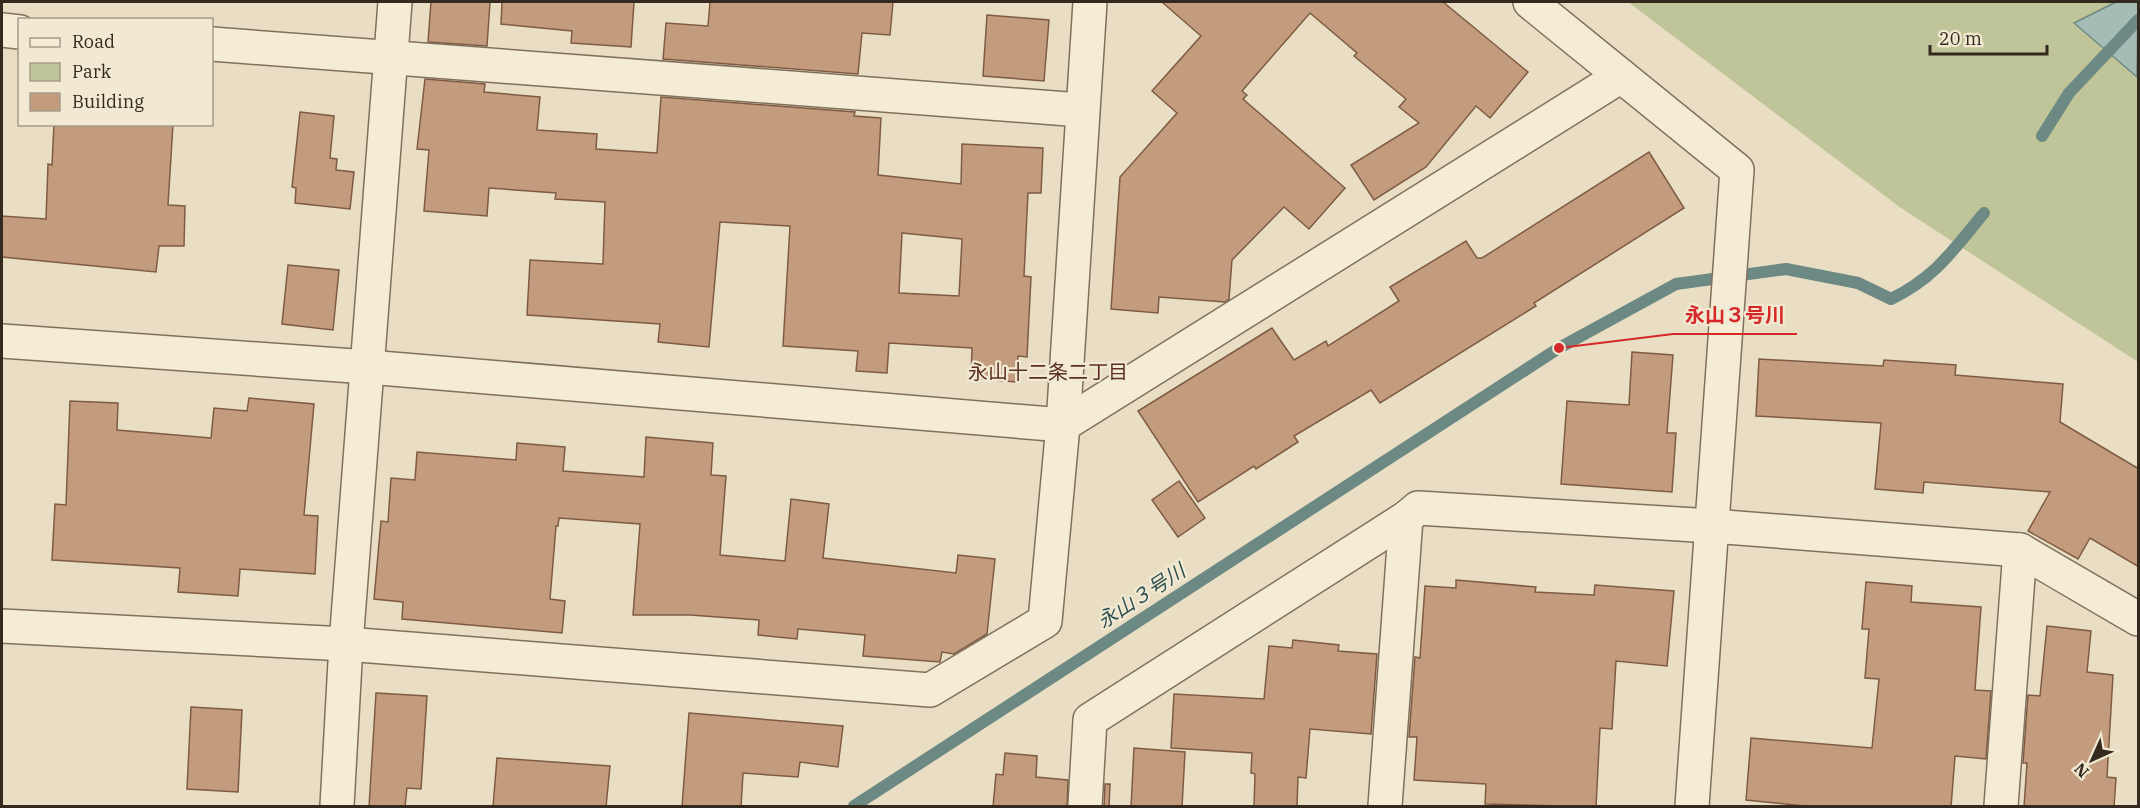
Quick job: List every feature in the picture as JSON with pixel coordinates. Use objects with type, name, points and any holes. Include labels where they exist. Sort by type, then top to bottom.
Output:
[{"type":"street","points":[[337,807],[346,644],[395,2]]},
{"type":"street","points":[[2,626],[346,644],[930,690],[1045,621],[1063,425],[1081,110],[1090,2]]},
{"type":"street","points":[[1530,2],[1737,170],[1692,807]]},
{"type":"street","points":[[2,30],[18,32]]},
{"type":"street","points":[[213,44],[1081,110]]},
{"type":"street","points":[[2,341],[368,367],[1063,425],[1621,76]]},
{"type":"street","points":[[1085,807],[1090,720],[1406,518],[1418,508],[1712,526],[2020,550],[2139,619]]},
{"type":"street","points":[[1385,807],[1406,518]]},
{"type":"street","points":[[2001,807],[2020,550]]},
{"type":"green space","points":[[1628,2],[2116,2],[2074,23],[2138,76],[2138,362],[1901,208]]},
{"type":"water","points":[[2116,2],[2138,2],[2137,77],[2074,23]]},
{"type":"building","points":[[431,2],[490,2],[487,46],[428,42]]},
{"type":"building","points":[[502,2],[634,2],[631,47],[571,43],[572,31],[501,24]]},
{"type":"building","points":[[710,2],[893,2],[890,35],[862,33],[858,74],[663,59],[666,23],[708,26]]},
{"type":"building","points":[[1162,2],[1443,2],[1528,72],[1490,118],[1476,106],[1426,167],[1374,200],[1351,165],[1419,123],[1399,107],[1406,99],[1354,56],[1357,53],[1310,13],[1242,91],[1247,95],[1243,99],[1345,188],[1309,229],[1284,207],[1232,260],[1229,299],[1225,302],[1159,297],[1158,313],[1111,309],[1120,177],[1177,113],[1152,91],[1201,36]]},
{"type":"building","points":[[987,15],[1049,20],[1044,81],[983,76]]},
{"type":"building","points":[[425,79],[485,84],[484,92],[540,97],[537,130],[597,134],[596,149],[657,153],[661,97],[855,112],[854,116],[881,118],[878,175],[961,184],[962,144],[1043,148],[1041,193],[1028,193],[1024,276],[1031,277],[1027,357],[1018,356],[1016,382],[971,378],[972,348],[889,343],[887,373],[856,371],[858,351],[783,346],[790,226],[720,222],[709,347],[658,342],[660,324],[527,315],[530,260],[603,264],[605,202],[555,199],[556,193],[489,188],[487,216],[424,211],[429,150],[417,149]],"holes":[[[902,233],[962,239],[959,296],[899,293]]]},
{"type":"building","points":[[300,112],[334,116],[330,158],[337,159],[336,170],[354,172],[350,209],[295,203],[296,188],[292,187]]},
{"type":"building","points":[[54,126],[173,126],[168,205],[185,206],[184,246],[159,246],[156,272],[2,257],[2,216],[46,219],[48,164],[52,165]]},
{"type":"building","points":[[1649,152],[1684,208],[1534,303],[1536,306],[1380,403],[1371,390],[1294,436],[1298,442],[1256,469],[1254,466],[1198,502],[1138,411],[1272,328],[1294,360],[1326,341],[1328,346],[1399,301],[1390,287],[1466,241],[1477,258],[1482,258]]},
{"type":"building","points":[[288,265],[339,270],[333,330],[282,324]]},
{"type":"building","points":[[1632,352],[1673,355],[1667,433],[1676,433],[1672,492],[1561,484],[1567,401],[1629,405]]},
{"type":"building","points":[[1759,359],[1883,366],[1884,360],[1956,365],[1955,375],[2063,384],[2060,422],[2139,469],[2139,567],[2090,538],[2078,559],[2028,531],[2050,492],[1924,482],[1923,493],[1875,489],[1881,423],[1756,416]]},
{"type":"building","points":[[249,398],[314,404],[304,515],[318,516],[315,574],[240,569],[238,596],[178,592],[180,568],[52,560],[55,504],[66,505],[70,401],[118,403],[117,430],[211,438],[214,408],[247,411]]},
{"type":"building","points":[[646,437],[713,443],[711,475],[726,476],[720,555],[785,561],[791,499],[829,504],[823,558],[956,573],[958,555],[995,559],[987,634],[954,654],[942,652],[940,662],[863,656],[865,635],[798,629],[797,639],[758,635],[759,620],[690,615],[633,615],[640,524],[559,518],[558,526],[556,526],[550,599],[565,601],[562,633],[402,619],[403,602],[374,599],[381,521],[388,522],[391,478],[415,480],[417,452],[516,460],[517,443],[565,447],[563,471],[644,477]]},
{"type":"building","points":[[1179,481],[1205,518],[1178,537],[1152,500]]},
{"type":"building","points":[[1456,580],[1536,587],[1535,592],[1594,595],[1595,585],[1674,591],[1667,666],[1616,661],[1612,729],[1600,728],[1596,807],[1485,804],[1486,784],[1414,780],[1417,737],[1409,737],[1415,657],[1420,658],[1425,586],[1456,588]]},
{"type":"building","points":[[1866,582],[1912,586],[1911,602],[1981,607],[1975,690],[1991,691],[1986,759],[1955,756],[1951,807],[1814,807],[1746,800],[1751,738],[1872,748],[1879,679],[1865,678],[1869,629],[1862,629]]},
{"type":"building","points":[[2047,626],[2091,631],[2087,672],[2113,675],[2107,777],[2116,778],[2114,807],[2024,807],[2027,763],[2023,763],[2028,695],[2040,696]]},
{"type":"building","points":[[1293,640],[1339,645],[1338,651],[1377,654],[1371,734],[1310,729],[1306,778],[1298,777],[1297,807],[1254,807],[1255,774],[1251,773],[1252,753],[1171,748],[1174,694],[1264,699],[1269,646],[1292,648]]},
{"type":"building","points":[[376,693],[427,696],[421,789],[407,788],[405,807],[369,807]]},
{"type":"building","points":[[191,707],[242,710],[238,792],[187,789]]},
{"type":"building","points":[[689,713],[843,726],[838,767],[800,762],[798,777],[743,773],[741,807],[682,807]]},
{"type":"building","points":[[1134,748],[1185,752],[1182,807],[1131,807]]},
{"type":"building","points":[[1005,753],[1037,756],[1036,777],[1068,780],[1067,807],[993,807],[996,774],[1003,775]]},
{"type":"building","points":[[497,758],[610,766],[606,807],[493,807]]},
{"type":"building","points":[[1105,784],[1110,784],[1109,807],[1104,807]]},
{"type":"waterway","name":"永山３号川","points":[[2042,136],[2069,93],[2138,20]]},
{"type":"waterway","name":"永山３号川","points":[[854,806],[1559,348],[1676,284],[1786,269],[1858,283],[1891,299],[1907,291],[1943,262],[1984,213]]},
{"type":"place","name":"永山３号川","points":[[1559,348]]},
{"type":"district","name":"永山十二条二丁目","points":[[1048,372]]}]
